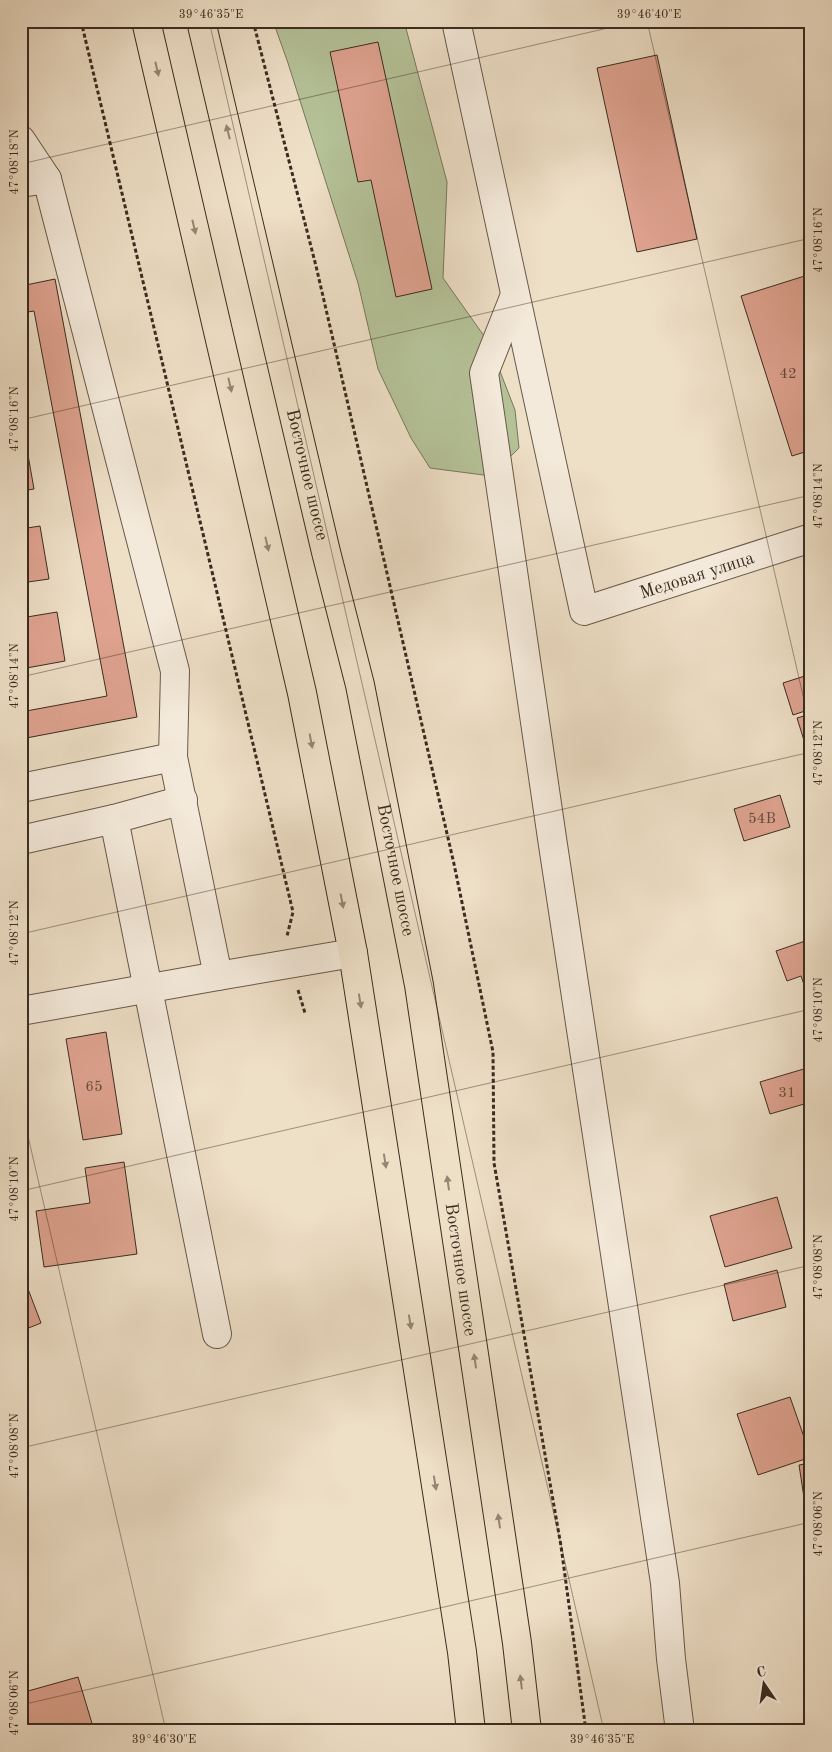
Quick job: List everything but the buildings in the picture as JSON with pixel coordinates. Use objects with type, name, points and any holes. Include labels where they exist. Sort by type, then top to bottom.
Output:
[{"type":"highway","points":[[146,21],[302,693],[352,953],[459,1632],[471,1731]]},
{"type":"highway","name":"Восточное шоссе","points":[[201,21],[326,552],[360,685],[419,985],[517,1643],[527,1731]]},
{"type":"street","points":[[456,21],[516,295],[484,373],[553,845],[666,1583],[671,1659],[680,1731]]},
{"type":"street","points":[[21,140],[175,670],[173,757],[218,976]]},
{"type":"street","name":"Медовая улица","points":[[516,295],[584,611],[811,538]]},
{"type":"street","points":[[21,788],[173,757]]},
{"type":"street","points":[[21,840],[114,819],[183,800]]},
{"type":"street","points":[[114,819],[218,1334]]},
{"type":"street","points":[[21,1011],[352,953]]},
{"type":"path","points":[[81,21],[293,912],[284,946],[305,1013]]},
{"type":"path","points":[[253,21],[316,266],[454,864],[492,1052],[494,1163],[561,1546],[586,1731]]},
{"type":"green space","points":[[273,21],[404,21],[447,182],[443,278],[489,343],[515,410],[519,448],[491,476],[430,468],[411,438],[378,369],[358,283]]}]
